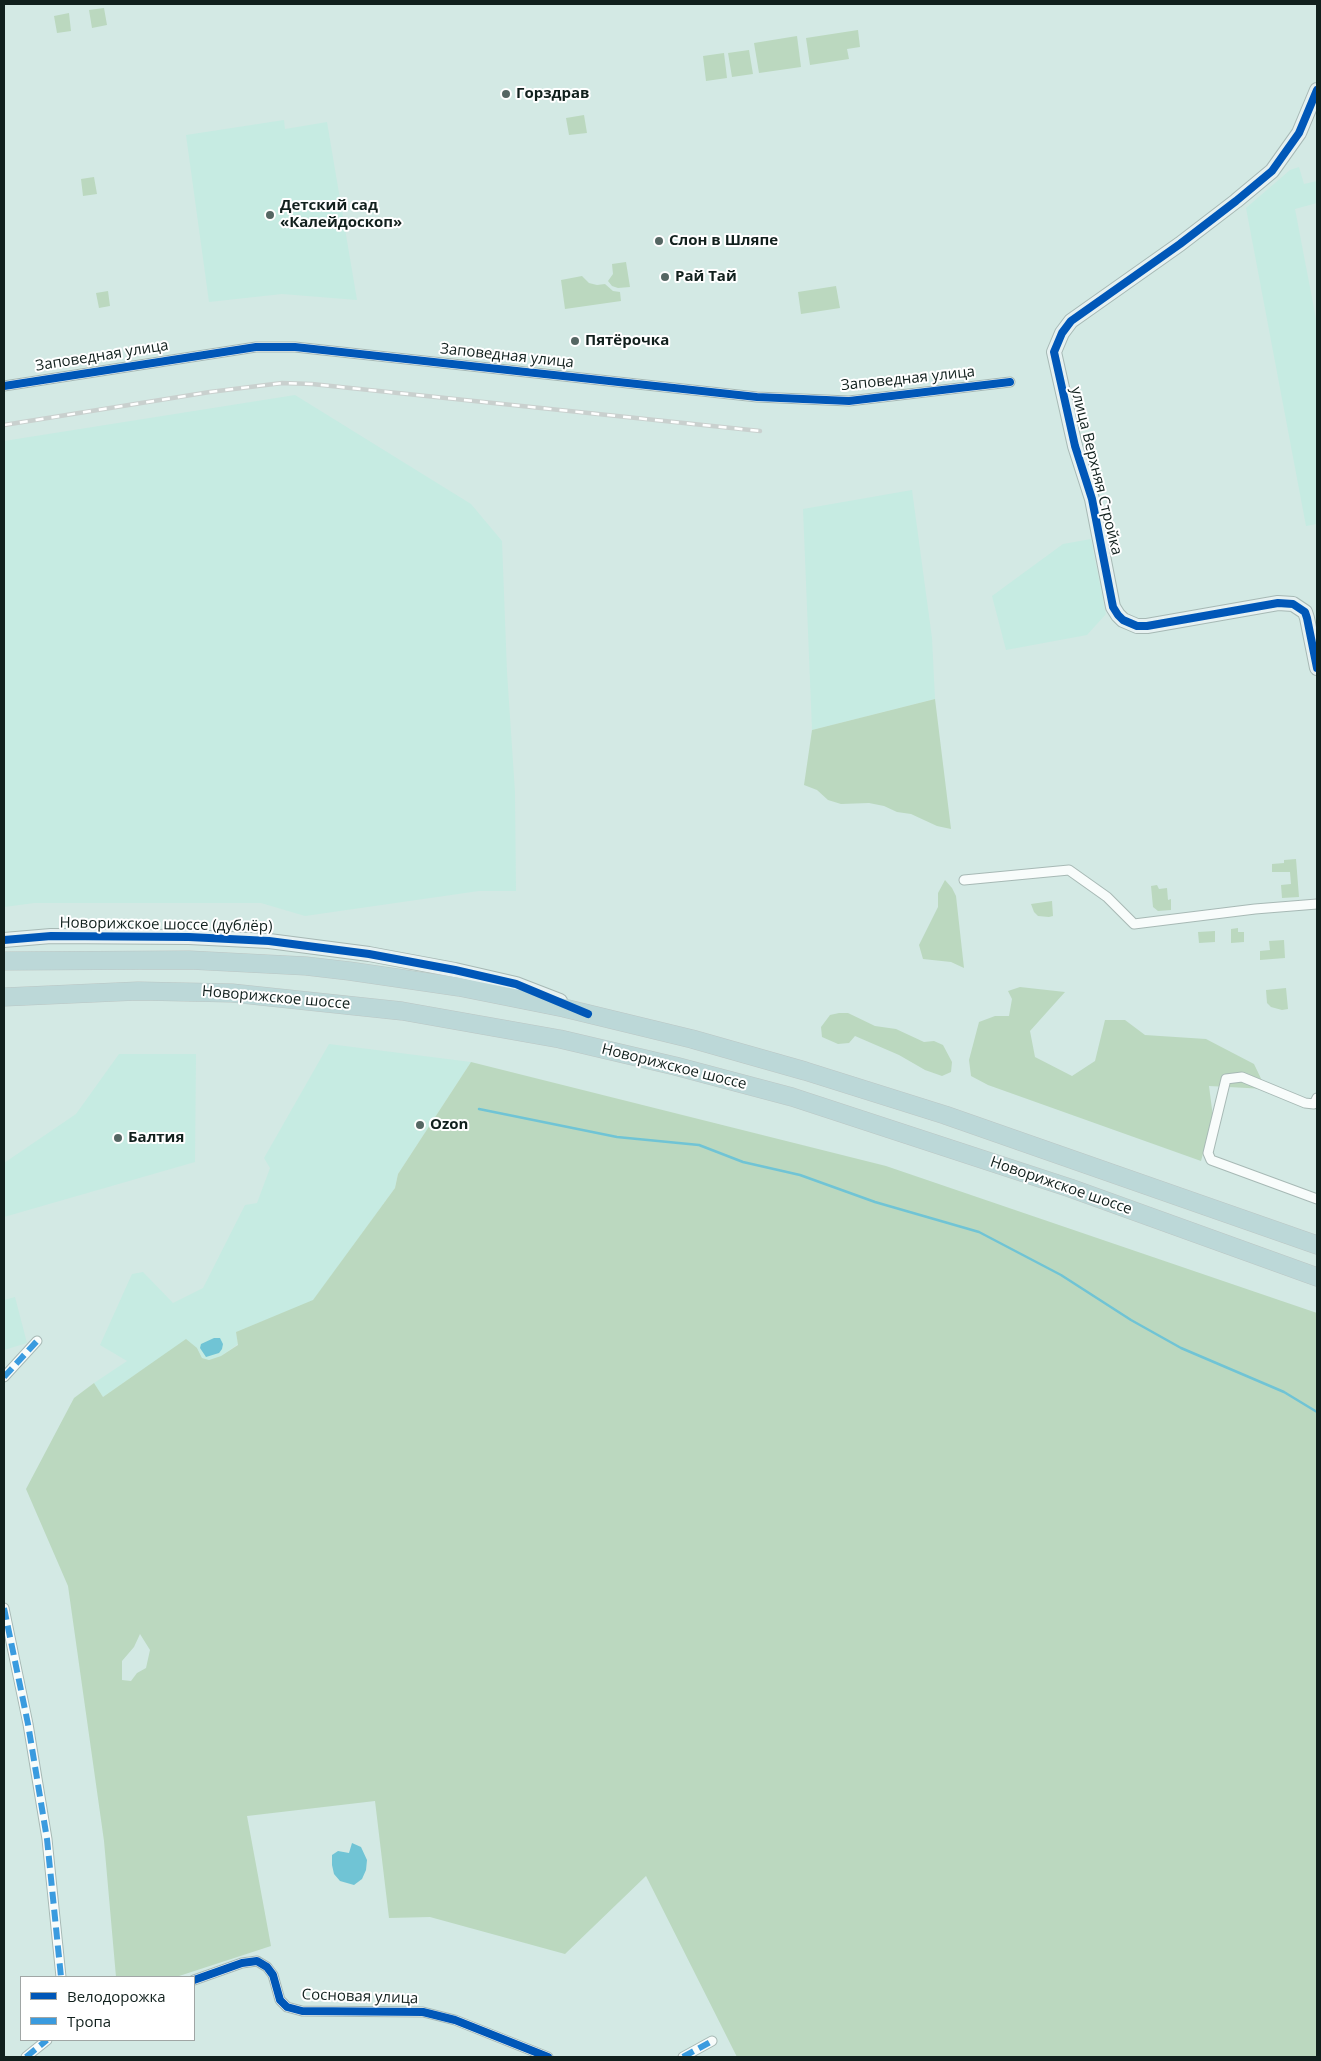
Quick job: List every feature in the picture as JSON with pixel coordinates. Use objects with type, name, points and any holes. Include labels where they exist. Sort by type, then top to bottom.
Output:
[{"type":"highway","name":"Новорижское шоссе","points":[[4,961],[189,960],[306,966],[458,987],[588,1014],[692,1039],[777,1063],[945,1115],[1317,1246]]},
{"type":"highway","name":"Новорижское шоссе","points":[[4,997],[138,991],[232,993],[402,1010],[560,1039],[675,1066],[792,1097],[1070,1188],[1317,1277]]},
{"type":"street","name":"улица Верхняя Стройка","points":[[1317,90],[1308,114],[1291,146],[1272,171],[1180,244],[1071,321],[1062,333],[1054,352],[1076,446],[1092,499],[1113,607],[1118,615],[1123,620],[1137,626],[1146,626],[1278,603],[1294,604],[1305,612],[1317,668]]},
{"type":"street","name":"Заповедная улица","points":[[4,386],[256,347],[295,348],[758,397],[794,399],[849,401],[1010,382]]},
{"type":"street","points":[[964,880],[1069,870],[1107,897],[1134,924],[1255,909],[1317,904]]},
{"type":"street","name":"Новорижское шоссе (дублёр)","points":[[4,940],[52,936],[189,938],[278,942],[369,954],[455,970],[516,984],[588,1014]]},
{"type":"street","points":[[1317,1098],[1314,1104],[1304,1102],[1242,1077],[1226,1079],[1208,1153],[1211,1160],[1317,1199]]},
{"type":"street","points":[[4,1377],[37,1341]]},
{"type":"street","points":[[4,1608],[28,1724],[47,1839],[61,1976]]},
{"type":"street","name":"Сосновая улица","points":[[195,1980],[242,1962],[258,1960],[273,1975],[280,2000],[287,2007],[302,2011],[422,2012],[455,2020],[548,2057]]},
{"type":"street","points":[[26,2057],[46,2041]]},
{"type":"street","points":[[684,2057],[712,2041]]},
{"type":"shaded area","points":[[104,8],[107,25],[92,28],[89,10]]},
{"type":"shaded area","points":[[69,13],[71,31],[57,33],[54,16]]},
{"type":"shaded area","points":[[858,30],[860,47],[847,49],[849,59],[810,65],[806,38]]},
{"type":"shaded area","points":[[797,36],[801,67],[759,73],[754,43]]},
{"type":"shaded area","points":[[749,50],[753,74],[732,77],[728,53]]},
{"type":"shaded area","points":[[724,53],[727,78],[706,81],[703,56]]},
{"type":"shaded area","points":[[584,115],[587,133],[569,135],[566,118]]},
{"type":"shaded area","name":"Детский сад «Калейдоскоп»","points":[[284,120],[285,129],[327,122],[357,300],[282,294],[209,302],[186,135]]},
{"type":"shaded area","points":[[1299,167],[1304,184],[1317,181],[1317,203],[1295,209],[1317,324],[1317,524],[1306,526],[1246,208],[1290,170]]},
{"type":"shaded area","points":[[94,177],[97,194],[83,196],[81,179]]},
{"type":"shaded area","points":[[626,262],[630,287],[618,288],[612,286],[608,281],[613,274],[612,264]]},
{"type":"shaded area","points":[[582,276],[589,283],[605,284],[613,291],[620,292],[621,301],[565,309],[561,280]]},
{"type":"shaded area","points":[[836,286],[840,308],[801,314],[798,292]]},
{"type":"shaded area","points":[[108,291],[110,306],[99,308],[96,293]]},
{"type":"shaded area","points":[[295,395],[471,504],[502,541],[507,672],[515,792],[516,891],[479,891],[305,916],[261,903],[34,903],[4,907],[4,441]]},
{"type":"shaded area","points":[[912,490],[932,638],[935,699],[812,730],[803,509]]},
{"type":"shaded area","points":[[1091,539],[1106,614],[1087,635],[1006,650],[992,596],[1063,544]]},
{"type":"shaded area","points":[[935,699],[951,829],[937,826],[911,814],[897,812],[884,806],[869,803],[841,804],[828,800],[817,790],[804,785],[812,730]]},
{"type":"shaded area","points":[[1296,859],[1299,897],[1282,898],[1281,885],[1291,884],[1290,872],[1272,872],[1272,864]]},
{"type":"shaded area","points":[[945,880],[956,896],[964,968],[951,962],[923,959],[919,945],[938,907],[938,893]]},
{"type":"shaded area","points":[[1157,885],[1159,889],[1167,888],[1168,900],[1171,899],[1171,910],[1158,911],[1153,907],[1151,886]]},
{"type":"shaded area","points":[[1052,901],[1053,916],[1049,917],[1038,916],[1031,904]]},
{"type":"shaded area","points":[[1238,928],[1238,932],[1244,932],[1244,942],[1231,943],[1231,929]]},
{"type":"shaded area","points":[[1215,931],[1215,942],[1199,943],[1198,932]]},
{"type":"shaded area","points":[[1284,940],[1285,958],[1260,960],[1260,951],[1270,950],[1269,941]]},
{"type":"shaded area","points":[[1020,987],[1065,992],[1030,1031],[1035,1057],[1072,1076],[1095,1061],[1105,1020],[1125,1020],[1145,1035],[1206,1039],[1254,1064],[1266,1089],[1209,1086],[1213,1117],[1201,1161],[988,1085],[971,1076],[969,1060],[979,1022],[995,1016],[1009,1016],[1012,999],[1008,991]]},
{"type":"shaded area","points":[[1286,988],[1288,1009],[1282,1010],[1271,1007],[1267,1003],[1266,990]]},
{"type":"shaded area","points":[[848,1013],[875,1026],[896,1029],[924,1042],[934,1041],[943,1045],[952,1062],[951,1072],[942,1076],[925,1070],[899,1055],[855,1036],[849,1043],[838,1044],[822,1037],[821,1027],[830,1015]]},
{"type":"shaded area","points":[[329,1044],[471,1062],[398,1174],[395,1188],[313,1301],[236,1332],[238,1344],[221,1356],[209,1360],[202,1358],[197,1348],[142,1370],[103,1397],[94,1383],[127,1361],[100,1345],[132,1274],[143,1272],[173,1303],[203,1288],[245,1205],[257,1203],[270,1168],[264,1158]]},
{"type":"shaded area","name":"Балтия","points":[[119,1054],[196,1054],[195,1162],[4,1217],[4,1163],[76,1114]]},
{"type":"shaded area","points":[[471,1062],[886,1166],[1317,1313],[1317,2057],[737,2057],[646,1876],[565,1954],[430,1917],[389,1918],[375,1801],[247,1816],[271,1946],[179,1976],[116,1976],[104,1841],[68,1586],[26,1489],[74,1398],[94,1383],[103,1397],[186,1339],[197,1348],[202,1358],[209,1360],[221,1356],[238,1345],[236,1332],[313,1300],[395,1188],[398,1174]],"holes":[[[140,1634],[150,1650],[146,1668],[137,1673],[131,1681],[122,1680],[122,1661],[134,1647]]]},
{"type":"shaded area","points":[[15,1297],[27,1343],[4,1350],[4,1300]]},
{"type":"water","points":[[214,1338],[220,1338],[223,1344],[222,1349],[219,1353],[206,1357],[200,1348],[201,1344]]},
{"type":"water","points":[[352,1843],[361,1847],[367,1860],[366,1870],[362,1879],[354,1885],[340,1881],[334,1874],[332,1865],[332,1855],[338,1851],[349,1853]]},
{"type":"waterway","points":[[479,1109],[617,1137],[699,1145],[743,1162],[800,1175],[875,1202],[979,1232],[1061,1275],[1131,1320],[1181,1348],[1284,1392],[1317,1412]]},
{"type":"railway","points":[[4,425],[210,392],[282,383],[312,384],[760,431]]},
{"type":"marked path","points":[[4,1377],[37,1341]]},
{"type":"marked path","points":[[4,1608],[28,1724],[47,1839],[61,1976]]},
{"type":"marked path","points":[[26,2057],[46,2041]]},
{"type":"marked path","points":[[683,2057],[712,2041]]},
{"type":"cycle path","points":[[1317,90],[1299,133],[1272,171],[1180,244],[1071,321],[1062,333],[1054,352],[1075,446],[1092,499],[1113,607],[1118,615],[1123,620],[1137,626],[1147,626],[1278,603],[1293,604],[1305,612],[1317,668]]},
{"type":"cycle path","points":[[4,386],[256,347],[295,347],[757,397],[849,401],[1010,382]]},
{"type":"cycle path","points":[[4,940],[51,936],[189,937],[269,941],[369,954],[455,970],[516,984],[588,1014]]},
{"type":"cycle path","points":[[195,1980],[242,1963],[257,1961],[267,1967],[273,1975],[280,2000],[287,2007],[302,2011],[423,2012],[455,2020],[548,2057]]},
{"type":"place","name":"Горздрав","points":[[506,94]]},
{"type":"place","name":"Детский сад «Калейдоскоп»","points":[[270,215]]},
{"type":"place","name":"Слон в Шляпе","points":[[659,241]]},
{"type":"place","name":"Рай Тай","points":[[665,277]]},
{"type":"place","name":"Пятёрочка","points":[[575,341]]},
{"type":"place","name":"Ozon","points":[[420,1125]]},
{"type":"place","name":"Балтия","points":[[118,1138]]}]
